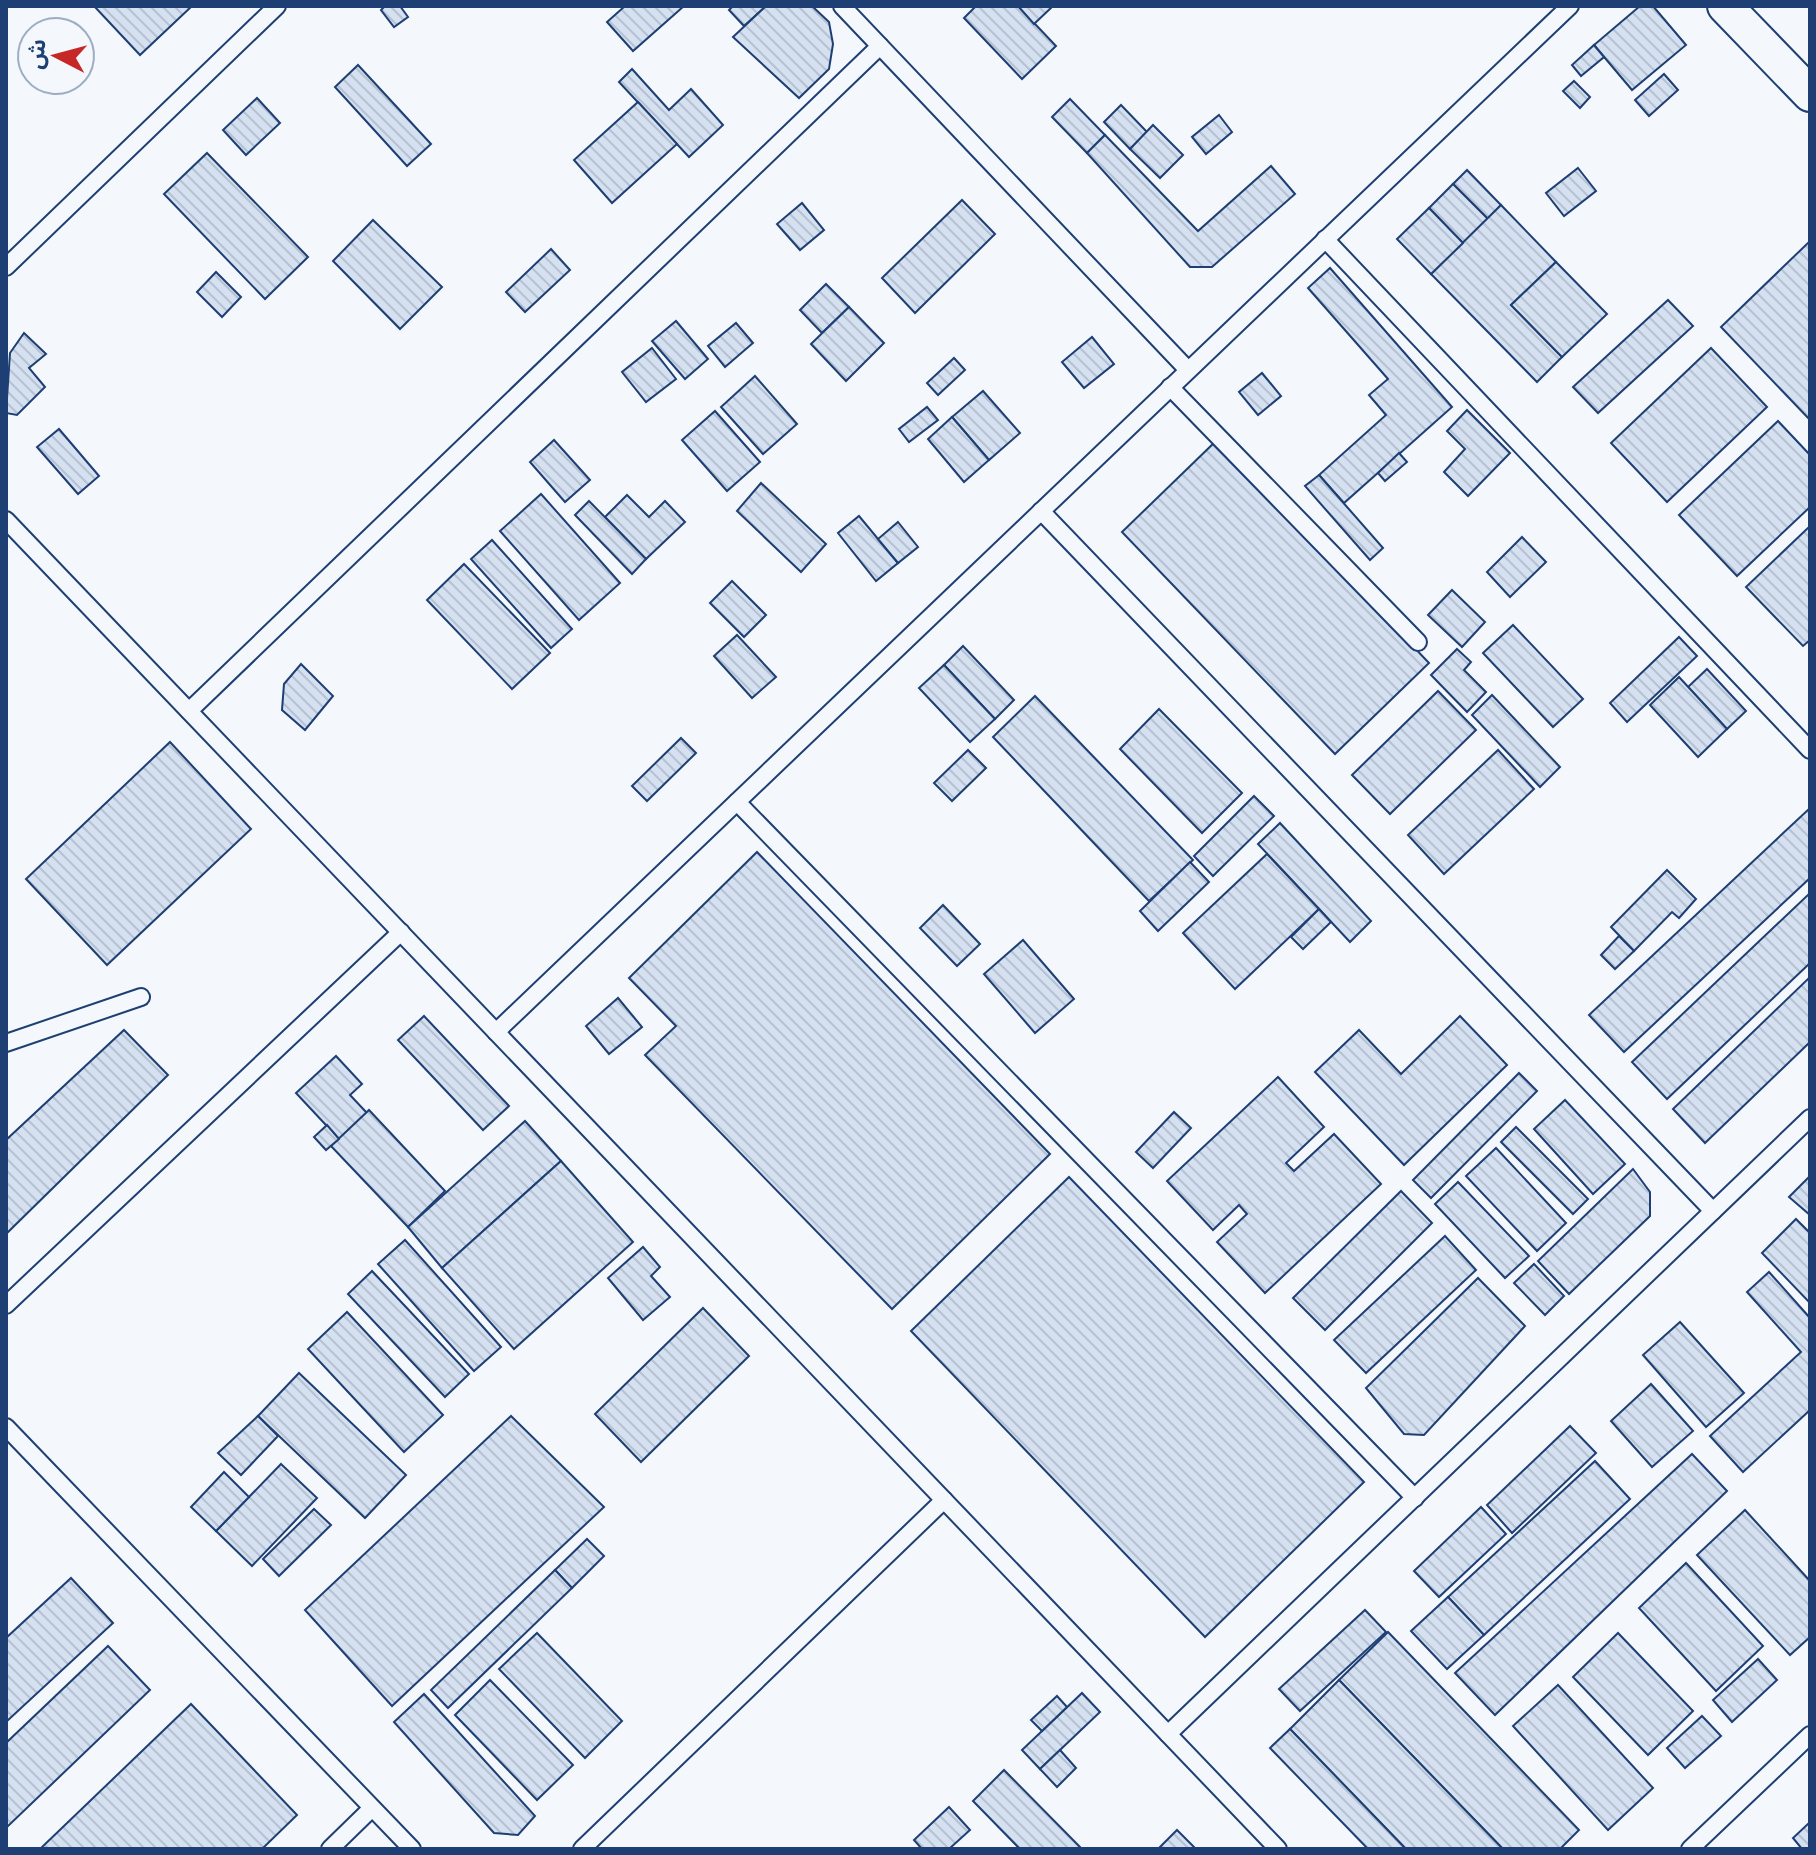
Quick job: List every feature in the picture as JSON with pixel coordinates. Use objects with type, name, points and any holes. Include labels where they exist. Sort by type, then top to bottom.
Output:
[{"type":"street","points":[[1725,6],[1810,94]]},
{"type":"lane","points":[[6,267],[277,6]]},
{"type":"lane","points":[[842,6],[1188,370]]},
{"type":"lane","points":[[496,1032],[1570,6]]},
{"type":"lane","points":[[189,711],[880,46]]},
{"type":"lane","points":[[1325,239],[1810,750]]},
{"type":"lane","points":[[1170,387],[1418,642]]},
{"type":"lane","points":[[1041,511],[1713,1211]]},
{"type":"lane","points":[[6,520],[1278,1849]]},
{"type":"lane","points":[[737,802],[1415,1498]]},
{"type":"lane","points":[[6,1305],[401,932]]},
{"type":"lane","points":[[6,1043],[141,997]]},
{"type":"lane","points":[[1168,1734],[1810,1118]]},
{"type":"lane","points":[[6,1427],[412,1849]]},
{"type":"lane","points":[[582,1849],[944,1500]]},
{"type":"lane","points":[[1690,1849],[1810,1735]]},
{"type":"lane","points":[[330,1849],[372,1808]]},
{"type":"building","points":[[94,6],[192,6],[140,55]]},
{"type":"building","points":[[385,6],[400,6],[408,17],[394,27],[381,10]]},
{"type":"building","points":[[625,6],[684,6],[633,51],[607,22]]},
{"type":"building","points":[[733,6],[766,6],[744,26],[729,10]]},
{"type":"building","points":[[766,6],[812,6],[829,22],[833,44],[829,69],[799,98],[733,37]]},
{"type":"building","points":[[976,6],[1018,6],[1056,46],[1022,79],[964,18]]},
{"type":"building","points":[[1018,6],[1053,6],[1034,24]]},
{"type":"building","points":[[1640,6],[1653,6],[1686,45],[1632,90],[1594,45]]},
{"type":"building","points":[[1594,45],[1604,57],[1581,76],[1572,65]]},
{"type":"building","points":[[358,65],[431,144],[407,166],[335,87]]},
{"type":"building","points":[[632,69],[669,110],[691,89],[723,125],[689,157],[619,82]]},
{"type":"building","points":[[1664,74],[1678,90],[1649,116],[1635,100]]},
{"type":"building","points":[[1574,81],[1590,97],[1580,108],[1563,91]]},
{"type":"building","points":[[257,98],[280,123],[246,155],[223,130]]},
{"type":"building","points":[[1070,99],[1105,135],[1087,153],[1052,117]]},
{"type":"building","points":[[638,102],[677,144],[612,203],[574,160]]},
{"type":"building","points":[[1121,105],[1147,132],[1130,149],[1104,122]]},
{"type":"building","points":[[1219,115],[1232,132],[1206,154],[1192,137]]},
{"type":"building","points":[[1153,125],[1183,155],[1160,178],[1130,149]]},
{"type":"building","points":[[1105,135],[1198,231],[1271,166],[1295,194],[1212,267],[1190,267],[1087,153]]},
{"type":"building","points":[[207,153],[308,257],[265,299],[164,194]]},
{"type":"building","points":[[1578,168],[1596,191],[1564,216],[1546,193]]},
{"type":"building","points":[[1467,170],[1501,205],[1488,219],[1453,184]]},
{"type":"building","points":[[1453,184],[1488,219],[1463,243],[1429,208]]},
{"type":"building","points":[[962,200],[995,234],[915,313],[882,278]]},
{"type":"building","points":[[802,203],[824,230],[800,250],[777,224]]},
{"type":"building","points":[[1501,205],[1556,262],[1511,305],[1562,357],[1537,382],[1431,274]]},
{"type":"building","points":[[1429,208],[1463,243],[1431,274],[1397,239]]},
{"type":"building","points":[[373,220],[442,287],[400,329],[333,261]]},
{"type":"building","points":[[1810,241],[1810,420],[1721,327]]},
{"type":"building","points":[[551,249],[570,270],[525,312],[506,292]]},
{"type":"building","points":[[1556,262],[1607,314],[1562,357],[1511,305]]},
{"type":"building","points":[[1330,268],[1452,407],[1344,503],[1319,475],[1386,415],[1369,395],[1388,379],[1308,288]]},
{"type":"building","points":[[216,272],[241,297],[222,317],[197,292]]},
{"type":"building","points":[[826,284],[849,307],[822,333],[800,310]]},
{"type":"building","points":[[1668,300],[1693,326],[1598,413],[1573,387]]},
{"type":"building","points":[[849,307],[884,343],[846,381],[811,344]]},
{"type":"building","points":[[676,321],[708,359],[685,379],[652,341]]},
{"type":"building","points":[[736,323],[753,343],[725,367],[708,346]]},
{"type":"building","points":[[24,333],[46,354],[29,368],[45,387],[17,415],[6,413],[10,353]]},
{"type":"building","points":[[1092,337],[1114,364],[1084,388],[1062,362]]},
{"type":"building","points":[[652,348],[676,379],[646,402],[622,372]]},
{"type":"building","points":[[1711,348],[1767,407],[1667,502],[1611,443]]},
{"type":"building","points":[[954,358],[965,370],[938,395],[927,383]]},
{"type":"building","points":[[1262,373],[1281,396],[1258,415],[1239,392]]},
{"type":"building","points":[[755,376],[797,424],[763,454],[721,407]]},
{"type":"building","points":[[983,391],[1020,433],[989,460],[952,417]]},
{"type":"building","points":[[927,407],[938,420],[909,442],[899,429]]},
{"type":"building","points":[[1467,410],[1510,453],[1468,496],[1444,472],[1465,449],[1447,431]]},
{"type":"building","points":[[715,411],[760,462],[727,491],[682,440]]},
{"type":"building","points":[[952,417],[989,460],[964,482],[928,439]]},
{"type":"building","points":[[1778,421],[1810,455],[1810,507],[1737,576],[1679,515]]},
{"type":"building","points":[[59,429],[99,476],[78,494],[37,447]]},
{"type":"building","points":[[554,440],[590,480],[565,502],[530,462]]},
{"type":"building","points":[[1217,440],[1429,663],[1335,754],[1122,532]]},
{"type":"building","points":[[1399,453],[1407,462],[1385,481],[1378,473]]},
{"type":"building","points":[[1319,475],[1383,548],[1370,560],[1305,486]]},
{"type":"building","points":[[761,483],[826,544],[801,572],[737,511]]},
{"type":"building","points":[[541,494],[620,583],[579,620],[500,531]]},
{"type":"building","points":[[627,495],[649,517],[665,501],[685,522],[646,559],[605,517]]},
{"type":"building","points":[[589,501],[646,559],[632,574],[575,515]]},
{"type":"building","points":[[859,516],[898,563],[876,581],[838,533]]},
{"type":"building","points":[[898,522],[918,547],[898,563],[878,539]]},
{"type":"building","points":[[1810,526],[1810,640],[1803,646],[1746,587]]},
{"type":"building","points":[[1522,537],[1546,562],[1510,597],[1487,572]]},
{"type":"building","points":[[492,540],[572,629],[551,648],[471,559]]},
{"type":"building","points":[[464,564],[550,653],[512,689],[427,600]]},
{"type":"building","points":[[732,581],[766,615],[744,637],[710,603]]},
{"type":"building","points":[[1452,590],[1485,622],[1462,647],[1428,615]]},
{"type":"building","points":[[1513,625],[1583,699],[1553,727],[1483,653]]},
{"type":"building","points":[[737,635],[776,677],[752,698],[714,656]]},
{"type":"building","points":[[1679,637],[1697,656],[1627,722],[1610,703]]},
{"type":"building","points":[[963,646],[1014,700],[995,719],[944,665]]},
{"type":"building","points":[[1457,649],[1471,662],[1464,670],[1486,692],[1467,712],[1431,675]]},
{"type":"building","points":[[301,664],[333,696],[305,730],[282,710],[284,684]]},
{"type":"building","points":[[944,665],[995,719],[970,742],[919,688]]},
{"type":"building","points":[[1707,669],[1746,711],[1727,729],[1688,687]]},
{"type":"building","points":[[1679,677],[1727,729],[1698,757],[1650,705]]},
{"type":"building","points":[[1438,691],[1476,730],[1390,814],[1352,775]]},
{"type":"building","points":[[1492,695],[1560,767],[1540,787],[1472,715]]},
{"type":"building","points":[[1035,696],[1193,860],[1149,901],[993,737]]},
{"type":"building","points":[[1159,709],[1242,793],[1202,833],[1120,749]]},
{"type":"building","points":[[681,738],[696,753],[647,801],[632,786]]},
{"type":"building","points":[[170,742],[251,829],[107,965],[26,879]]},
{"type":"building","points":[[968,750],[986,768],[952,801],[934,783]]},
{"type":"building","points":[[1498,750],[1534,789],[1444,874],[1408,835]]},
{"type":"building","points":[[1254,796],[1274,816],[1213,876],[1194,856]]},
{"type":"building","points":[[1810,808],[1810,878],[1624,1052],[1589,1015]]},
{"type":"building","points":[[1280,823],[1371,921],[1350,942],[1258,844]]},
{"type":"building","points":[[757,852],[1050,1154],[892,1309],[645,1055],[676,1026],[629,978]]},
{"type":"building","points":[[1267,854],[1319,909],[1235,989],[1183,933]]},
{"type":"building","points":[[1190,862],[1209,882],[1158,931],[1140,911]]},
{"type":"building","points":[[1667,870],[1696,899],[1679,918],[1672,912],[1634,951],[1611,927]]},
{"type":"building","points":[[1810,893],[1810,963],[1667,1099],[1632,1062]]},
{"type":"building","points":[[943,905],[980,944],[957,966],[920,928]]},
{"type":"building","points":[[1319,909],[1331,922],[1303,949],[1291,937]]},
{"type":"building","points":[[1619,936],[1634,951],[1615,969],[1601,955]]},
{"type":"building","points":[[1023,940],[1074,999],[1035,1033],[984,974]]},
{"type":"building","points":[[1810,977],[1810,1042],[1705,1143],[1673,1109]]},
{"type":"building","points":[[618,998],[642,1027],[609,1054],[586,1026]]},
{"type":"building","points":[[424,1016],[509,1106],[483,1130],[398,1040]]},
{"type":"building","points":[[1460,1016],[1507,1065],[1404,1165],[1315,1072],[1359,1030],[1401,1074]]},
{"type":"building","points":[[124,1030],[168,1075],[6,1234],[6,1140]]},
{"type":"building","points":[[336,1056],[362,1084],[350,1095],[367,1113],[339,1139],[296,1093]]},
{"type":"building","points":[[1519,1073],[1537,1091],[1431,1198],[1413,1180]]},
{"type":"building","points":[[1278,1077],[1324,1127],[1286,1163],[1294,1171],[1334,1134],[1381,1184],[1265,1293],[1217,1242],[1247,1214],[1239,1205],[1213,1230],[1167,1181]]},
{"type":"building","points":[[1565,1100],[1625,1164],[1593,1194],[1534,1129]]},
{"type":"building","points":[[369,1110],[445,1191],[408,1227],[331,1146]]},
{"type":"building","points":[[1174,1112],[1191,1128],[1153,1168],[1136,1152]]},
{"type":"building","points":[[525,1121],[561,1161],[442,1268],[408,1227]]},
{"type":"building","points":[[327,1125],[339,1139],[326,1150],[314,1137]]},
{"type":"building","points":[[1516,1127],[1588,1199],[1573,1214],[1501,1142]]},
{"type":"building","points":[[1496,1148],[1566,1223],[1537,1251],[1466,1176]]},
{"type":"building","points":[[561,1161],[633,1242],[514,1349],[442,1268]]},
{"type":"building","points":[[1633,1169],[1650,1192],[1650,1216],[1569,1294],[1538,1261]]},
{"type":"building","points":[[1810,1176],[1810,1215],[1789,1197]]},
{"type":"building","points":[[1069,1177],[1364,1482],[1205,1637],[911,1331]]},
{"type":"building","points":[[1458,1182],[1529,1256],[1505,1278],[1435,1204]]},
{"type":"building","points":[[1401,1191],[1432,1223],[1325,1330],[1293,1298]]},
{"type":"building","points":[[1796,1219],[1810,1233],[1810,1303],[1762,1253]]},
{"type":"building","points":[[1445,1236],[1476,1270],[1366,1373],[1334,1340]]},
{"type":"building","points":[[405,1240],[501,1347],[474,1371],[378,1264]]},
{"type":"building","points":[[643,1247],[660,1267],[651,1276],[670,1297],[643,1320],[608,1278]]},
{"type":"building","points":[[1534,1264],[1564,1296],[1545,1315],[1514,1283]]},
{"type":"building","points":[[372,1271],[469,1374],[445,1397],[348,1294]]},
{"type":"building","points":[[1769,1272],[1810,1318],[1810,1410],[1743,1472],[1710,1436],[1801,1352],[1747,1292]]},
{"type":"building","points":[[1478,1278],[1525,1326],[1424,1435],[1404,1434],[1366,1388]]},
{"type":"building","points":[[703,1308],[749,1356],[641,1462],[595,1414]]},
{"type":"building","points":[[347,1312],[443,1415],[404,1452],[308,1349]]},
{"type":"building","points":[[1680,1322],[1744,1393],[1706,1427],[1643,1355]]},
{"type":"building","points":[[299,1373],[406,1475],[365,1518],[258,1416]]},
{"type":"building","points":[[1651,1384],[1693,1431],[1652,1467],[1611,1421]]},
{"type":"building","points":[[258,1416],[278,1436],[241,1475],[218,1453]]},
{"type":"building","points":[[511,1416],[604,1507],[392,1706],[305,1610]]},
{"type":"building","points":[[1570,1426],[1596,1453],[1512,1533],[1487,1505]]},
{"type":"building","points":[[1692,1454],[1727,1491],[1495,1715],[1455,1673]]},
{"type":"building","points":[[1595,1461],[1630,1499],[1484,1635],[1448,1597]]},
{"type":"building","points":[[281,1464],[317,1498],[252,1566],[216,1531]]},
{"type":"building","points":[[224,1472],[249,1497],[216,1531],[191,1507]]},
{"type":"building","points":[[1481,1507],[1506,1534],[1439,1597],[1414,1571]]},
{"type":"building","points":[[314,1509],[331,1525],[279,1576],[263,1559]]},
{"type":"building","points":[[1745,1510],[1810,1581],[1810,1637],[1790,1655],[1697,1555]]},
{"type":"building","points":[[587,1539],[604,1556],[572,1588],[555,1570]]},
{"type":"building","points":[[1686,1563],[1763,1646],[1716,1691],[1639,1608]]},
{"type":"building","points":[[555,1570],[572,1588],[448,1708],[431,1690]]},
{"type":"building","points":[[71,1578],[113,1623],[6,1722],[6,1638]]},
{"type":"building","points":[[1448,1597],[1484,1635],[1447,1669],[1411,1631]]},
{"type":"building","points":[[1365,1610],[1386,1632],[1300,1711],[1279,1689]]},
{"type":"building","points":[[1388,1632],[1579,1830],[1560,1849],[1503,1849],[1339,1680]]},
{"type":"building","points":[[537,1633],[622,1721],[585,1758],[499,1669]]},
{"type":"building","points":[[1618,1633],[1693,1711],[1648,1755],[1573,1677]]},
{"type":"building","points":[[108,1646],[150,1690],[6,1828],[6,1743]]},
{"type":"building","points":[[1758,1659],[1777,1680],[1732,1722],[1713,1700]]},
{"type":"building","points":[[490,1680],[573,1765],[537,1800],[455,1715]]},
{"type":"building","points":[[1339,1680],[1503,1849],[1406,1849],[1290,1729]]},
{"type":"building","points":[[1558,1685],[1653,1788],[1608,1830],[1513,1726]]},
{"type":"building","points":[[1082,1693],[1100,1712],[1040,1769],[1022,1750]]},
{"type":"building","points":[[424,1694],[535,1816],[518,1835],[494,1833],[394,1722]]},
{"type":"building","points":[[1057,1696],[1067,1707],[1042,1731],[1031,1720]]},
{"type":"building","points":[[191,1704],[297,1815],[262,1849],[40,1849]]},
{"type":"building","points":[[1702,1716],[1721,1736],[1685,1768],[1667,1748]]},
{"type":"building","points":[[1290,1729],[1406,1849],[1368,1849],[1270,1748]]},
{"type":"building","points":[[1060,1750],[1076,1768],[1057,1787],[1040,1769]]},
{"type":"building","points":[[1004,1770],[1082,1849],[1020,1849],[973,1801]]},
{"type":"building","points":[[949,1807],[970,1830],[949,1849],[922,1849],[914,1840]]},
{"type":"building","points":[[1810,1822],[1810,1849],[1802,1849],[1793,1838]]},
{"type":"building","points":[[1177,1830],[1195,1848],[1158,1849]]}]
